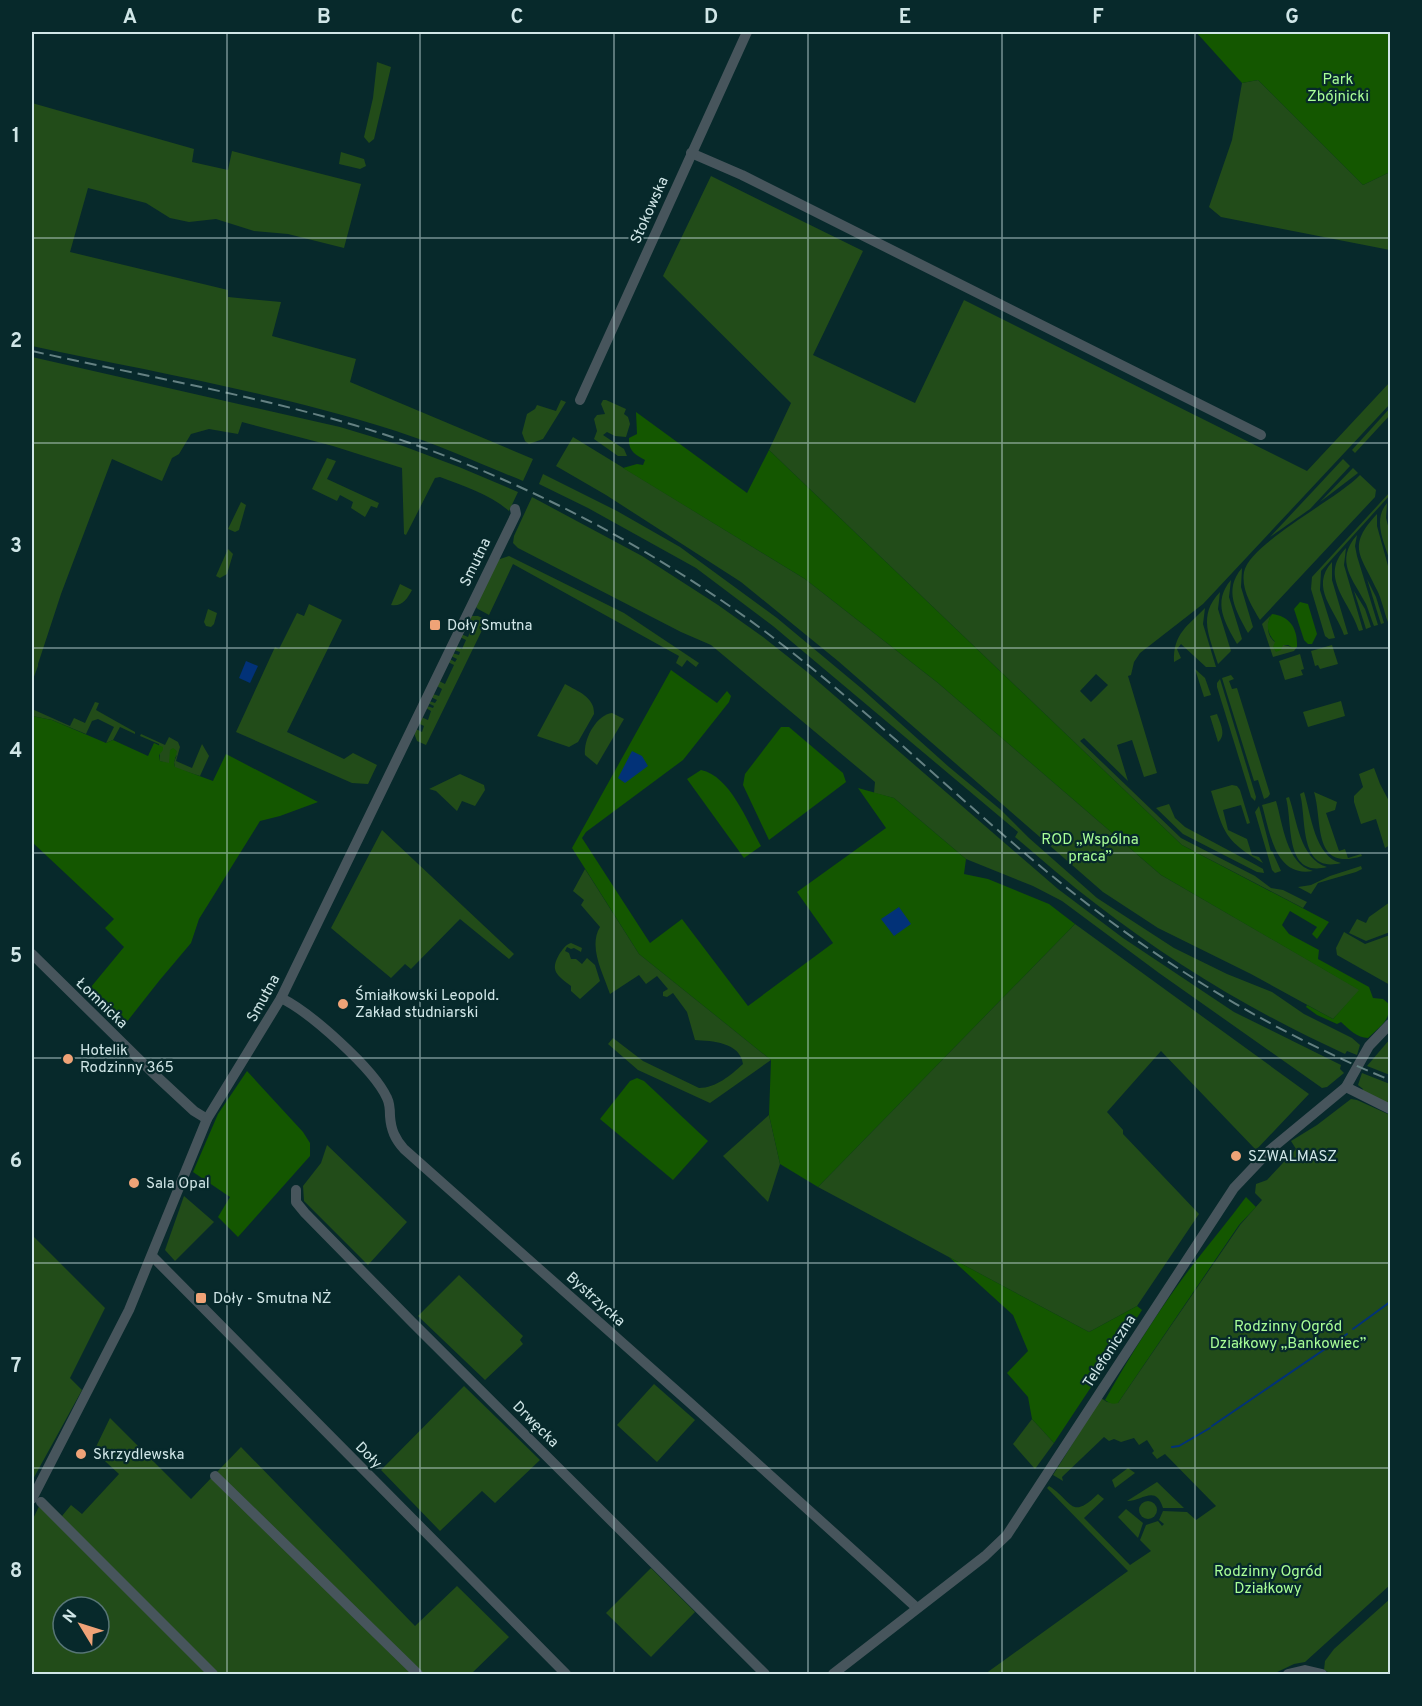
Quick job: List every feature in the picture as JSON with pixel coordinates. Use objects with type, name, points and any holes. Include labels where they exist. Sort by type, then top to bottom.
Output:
[{"type":"street","name":"Stokowska","points":[[580,400],[747,32]]},
{"type":"street","points":[[691,153],[753,180],[1261,435]]},
{"type":"street","name":"Smutna","points":[[36,1501],[124,1320],[207,1119],[281,998],[516,514],[515,509]]},
{"type":"street","name":"Łomnicka","points":[[32,954],[152,1072],[194,1111],[207,1119]]},
{"type":"street","name":"Bystrzycka","points":[[281,998],[318,1023],[379,1082],[389,1101],[393,1133],[404,1149],[917,1608]]},
{"type":"street","name":"Telefoniczna","points":[[833,1674],[992,1549],[1012,1529],[1234,1188],[1270,1150],[1346,1088],[1369,1046],[1390,1024]]},
{"type":"street","points":[[1346,1088],[1390,1109]]},
{"type":"street","name":"Drwęcka","points":[[296,1190],[296,1202],[305,1213],[765,1674]]},
{"type":"street","name":"Doły","points":[[152,1256],[566,1674]]},
{"type":"street","points":[[215,1476],[418,1674]]},
{"type":"street","points":[[36,1501],[213,1674]]},
{"type":"street","points":[[1288,1674],[1305,1670],[1322,1674]]},
{"type":"green space","name":"Park Zbójnicki","points":[[1196,32],[1390,32],[1390,172],[1363,185],[1258,80],[1242,83]]},
{"type":"green space","points":[[377,62],[391,67],[374,139],[369,143],[364,137],[373,98]]},
{"type":"green space","points":[[1258,80],[1363,185],[1390,172],[1390,250],[1221,217],[1209,207],[1232,140],[1242,83]]},
{"type":"green space","points":[[32,103],[194,149],[192,162],[228,170],[232,151],[361,184],[344,248],[288,234],[254,231],[216,219],[189,222],[170,218],[146,203],[88,188],[70,252],[228,290],[228,297],[281,302],[272,336],[356,359],[350,382],[533,459],[523,481],[428,442],[306,405],[32,346]]},
{"type":"green space","points":[[341,152],[364,159],[366,166],[360,169],[339,164]]},
{"type":"green space","points":[[711,176],[863,251],[813,355],[915,403],[964,300],[1307,471],[1390,382],[1390,404],[1203,604],[1140,653],[1134,662],[1131,675],[1128,676],[1157,773],[1144,777],[1132,740],[1117,745],[1128,781],[1084,738],[1080,741],[1181,838],[1255,876],[1271,888],[1283,890],[1307,902],[1303,908],[1182,845],[769,450],[791,403],[663,276]],"holes":[[[1096,674],[1108,685],[1091,702],[1080,691]]]},
{"type":"green space","points":[[32,357],[340,427],[403,446],[518,492],[509,511],[476,491],[440,477],[435,478],[406,535],[404,534],[402,468],[333,446],[242,422],[238,434],[209,429],[191,434],[179,454],[172,458],[162,481],[112,459],[61,594],[32,682]]},
{"type":"green space","points":[[561,400],[566,402],[543,439],[529,444],[525,441],[522,433],[527,414],[537,405],[556,411]]},
{"type":"green space","points":[[603,400],[626,409],[624,414],[628,417],[630,424],[626,437],[615,436],[607,432],[603,435],[624,449],[627,456],[618,456],[594,439],[597,431],[594,419],[597,415],[605,414],[601,404]]},
{"type":"green space","points":[[1390,408],[1390,415],[1355,453],[1352,450]]},
{"type":"green space","points":[[636,412],[747,493],[769,450],[1182,845],[1329,922],[1317,939],[1312,934],[1317,927],[1290,911],[1282,925],[1289,934],[1319,950],[1318,959],[1369,987],[1373,998],[1383,999],[1389,1004],[1388,1015],[1383,1023],[1368,1038],[1364,1038],[1353,1033],[1341,1022],[1337,1024],[1306,1007],[1307,1005],[1333,1019],[1359,990],[1161,875],[938,683],[805,579],[623,468],[637,464],[643,465],[645,460],[633,452],[629,442],[629,438],[637,434]]},
{"type":"green space","name":"ROD „Wspólna praca”","points":[[573,437],[805,579],[938,683],[1161,875],[1360,990],[1333,1019],[1251,974],[1158,928],[1103,892],[838,661],[741,582],[606,495],[556,466]]},
{"type":"green space","points":[[327,458],[336,461],[327,479],[379,503],[377,508],[371,506],[365,517],[351,508],[353,502],[340,495],[337,501],[312,489]]},
{"type":"green space","points":[[1343,459],[1350,466],[1310,509],[1270,537]]},
{"type":"green space","points":[[1353,468],[1358,473],[1320,502]]},
{"type":"green space","points":[[543,474],[617,511],[680,547],[777,618],[1001,810],[1097,898],[1174,948],[1227,974],[1272,992],[1304,1014],[1352,1038],[1360,1045],[1357,1055],[1347,1051],[1345,1054],[1248,1005],[1185,967],[1125,926],[1015,837],[1018,832],[773,626],[696,568],[588,508],[539,484]]},
{"type":"green space","points":[[1360,475],[1376,490],[1375,497],[1260,620],[1244,585],[1244,572],[1250,561],[1277,535],[1333,497]]},
{"type":"green space","points":[[1390,492],[1390,495],[1321,571],[1320,590],[1335,638],[1329,639],[1325,636],[1311,589],[1312,577]]},
{"type":"green space","points":[[532,497],[642,556],[718,605],[806,671],[1058,889],[1123,938],[1234,1012],[1341,1065],[1340,1069],[1344,1073],[1327,1087],[1322,1088],[1159,973],[1062,901],[1033,886],[966,859],[894,798],[874,793],[875,782],[711,645],[681,632],[518,548],[513,543],[514,536]]},
{"type":"green space","points":[[241,502],[246,505],[239,530],[235,532],[228,529]]},
{"type":"green space","points":[[1387,503],[1390,562],[1380,525],[1380,517]]},
{"type":"green space","points":[[1377,514],[1377,526],[1390,573],[1390,621],[1388,622],[1379,594],[1359,551],[1362,535]]},
{"type":"green space","points":[[1357,535],[1355,546],[1357,556],[1378,625],[1374,626],[1366,604],[1351,578],[1346,562],[1350,544]]},
{"type":"green space","points":[[1346,548],[1344,565],[1363,630],[1359,631],[1335,579],[1338,559]]},
{"type":"green space","points":[[228,549],[233,554],[227,574],[220,578],[216,576]]},
{"type":"green space","points":[[509,556],[624,613],[699,663],[696,667],[687,660],[682,667],[676,663],[679,656],[513,564],[489,615],[478,609],[475,606],[497,560]]},
{"type":"green space","points":[[1332,562],[1332,580],[1348,634],[1344,635],[1326,599],[1324,590],[1323,581]]},
{"type":"green space","points":[[1242,568],[1241,587],[1253,627],[1248,633],[1239,617],[1232,592],[1236,576]]},
{"type":"green space","points":[[1367,579],[1376,597],[1384,623],[1381,624]]},
{"type":"green space","points":[[1231,580],[1229,597],[1242,639],[1237,644],[1228,628],[1221,604],[1225,588]]},
{"type":"green space","points":[[400,584],[412,590],[401,604],[391,605]]},
{"type":"green space","points":[[1354,591],[1365,609],[1371,627],[1366,629]]},
{"type":"green space","points":[[1220,592],[1218,609],[1231,651],[1218,664],[1209,636],[1207,618],[1213,601]]},
{"type":"green space","points":[[1300,602],[1308,604],[1317,634],[1312,644],[1304,640],[1294,609]]},
{"type":"green space","points":[[309,604],[342,620],[287,732],[344,759],[353,753],[377,765],[368,784],[352,783],[236,732],[275,647],[279,649],[297,613],[304,616]]},
{"type":"green space","points":[[1205,608],[1203,624],[1216,667],[1206,667],[1181,644],[1177,649],[1181,658],[1174,662],[1174,652],[1179,637],[1187,625]]},
{"type":"green space","points":[[208,609],[217,613],[211,627],[206,626],[204,622]]},
{"type":"green space","points":[[1272,614],[1284,617],[1292,624],[1297,647],[1283,645],[1281,650],[1276,652],[1273,647],[1275,642],[1268,628],[1268,621]]},
{"type":"green space","points":[[1271,615],[1268,625],[1270,636],[1277,643],[1297,647],[1294,651],[1273,657],[1262,624]]},
{"type":"green space","points":[[471,616],[487,620],[426,745],[417,741],[414,733],[416,729],[422,732],[424,726],[418,723],[421,717],[428,720],[431,711],[426,708],[434,706],[428,703],[429,701],[435,703],[437,700],[431,697],[433,694],[439,696],[442,689],[437,686],[439,681],[445,684],[454,665],[448,662],[450,659],[455,662],[457,659],[451,656],[452,653],[459,655],[460,652],[454,650],[456,646],[462,649],[466,640],[460,637],[461,634],[468,637],[472,627],[467,624]]},
{"type":"green space","points":[[1332,645],[1338,664],[1320,669],[1318,665],[1315,666],[1311,651]]},
{"type":"green space","points":[[1300,654],[1304,669],[1301,670],[1303,675],[1285,680],[1279,661]]},
{"type":"green space","points":[[1195,669],[1205,678],[1211,695],[1204,697]]},
{"type":"green space","points":[[671,670],[717,703],[727,691],[731,696],[729,702],[683,760],[586,832],[582,838],[650,943],[682,919],[748,1006],[833,943],[797,892],[886,828],[858,788],[894,798],[966,859],[964,874],[988,879],[1049,904],[1075,924],[818,1187],[780,1164],[769,1115],[771,1060],[639,954],[572,848]]},
{"type":"green space","points":[[1231,675],[1234,679],[1229,681],[1232,689],[1237,688],[1270,794],[1264,799],[1258,780],[1254,781],[1222,678]]},
{"type":"green space","points":[[1220,679],[1256,797],[1255,801],[1251,797],[1217,687]]},
{"type":"green space","points":[[565,684],[580,692],[594,708],[594,714],[578,742],[569,747],[537,736]]},
{"type":"green space","points":[[1341,701],[1345,716],[1308,727],[1303,712]]},
{"type":"green space","points":[[95,702],[99,703],[96,710],[135,734],[120,727],[113,740],[106,743],[114,727],[98,719],[92,721],[86,734],[52,720],[32,716],[32,709],[70,726],[74,718],[85,723]]},
{"type":"green space","points":[[612,713],[624,719],[597,765],[585,755],[586,742],[596,723]]},
{"type":"green space","points":[[1217,714],[1222,732],[1218,742],[1210,716]]},
{"type":"green space","points":[[32,716],[52,720],[106,743],[113,740],[148,756],[154,743],[163,747],[159,755],[160,761],[169,763],[170,750],[173,748],[177,751],[175,767],[213,781],[226,754],[318,802],[260,821],[199,919],[191,943],[122,1028],[86,993],[124,947],[105,928],[114,919],[32,842]]},
{"type":"green space","points":[[781,727],[789,727],[843,773],[846,782],[769,840],[743,785],[745,774]]},
{"type":"green space","points":[[141,734],[165,745],[169,737],[178,742],[180,747],[176,761],[192,768],[202,744],[209,756],[200,776],[175,768],[174,762],[177,755],[169,764],[160,761],[159,744],[140,736]]},
{"type":"green space","points":[[1374,768],[1390,803],[1390,845],[1385,848],[1376,819],[1361,824],[1354,802],[1354,796],[1363,787],[1359,774]]},
{"type":"green space","points":[[701,770],[721,781],[729,790],[761,846],[744,858],[687,779]]},
{"type":"green space","points":[[460,774],[484,785],[485,790],[475,806],[462,801],[457,811],[436,791],[429,789]]},
{"type":"green space","points":[[1232,785],[1237,786],[1240,790],[1250,823],[1247,824],[1241,805],[1223,810],[1228,830],[1247,839],[1252,855],[1259,857],[1263,863],[1240,848],[1233,841],[1219,817],[1211,791]]},
{"type":"green space","points":[[1304,792],[1315,834],[1320,844],[1325,853],[1341,863],[1327,864],[1317,860],[1311,852],[1307,842],[1300,794]]},
{"type":"green space","points":[[1314,792],[1337,802],[1335,810],[1326,813],[1339,851],[1345,849],[1348,858],[1361,854],[1362,856],[1346,859],[1335,857],[1327,851],[1320,830]]},
{"type":"green space","points":[[1289,797],[1305,847],[1318,863],[1327,867],[1313,868],[1303,864],[1297,857],[1293,846],[1286,798]]},
{"type":"green space","points":[[1276,801],[1291,852],[1304,867],[1313,871],[1300,871],[1290,867],[1276,851],[1262,805]]},
{"type":"green space","points":[[1169,804],[1175,818],[1185,827],[1263,869],[1264,873],[1257,872],[1183,834],[1156,808]]},
{"type":"green space","points":[[1259,806],[1271,852],[1281,871],[1275,873],[1272,870],[1255,812]]},
{"type":"green space","points":[[382,830],[514,954],[509,959],[460,919],[411,969],[405,964],[391,978],[331,928]]},
{"type":"green space","points":[[1361,866],[1362,869],[1356,872],[1318,883],[1311,894],[1298,887],[1311,885]]},
{"type":"green space","points":[[585,869],[639,954],[771,1060],[710,1103],[638,1070],[608,1044],[613,1038],[643,1061],[699,1088],[717,1083],[743,1064],[737,1051],[731,1047],[717,1042],[695,1040],[687,1012],[673,993],[667,997],[663,996],[663,992],[668,989],[657,976],[646,984],[639,975],[610,994],[596,951],[600,927],[581,905],[584,900],[573,891]]},
{"type":"green space","points":[[1390,902],[1390,932],[1366,941],[1349,933],[1357,919],[1366,923],[1369,917]]},
{"type":"green space","points":[[1075,924],[1309,1094],[1256,1150],[1161,1051],[1107,1112],[1123,1130],[1123,1134],[1199,1214],[1137,1306],[1089,1332],[818,1187]]},
{"type":"green space","points":[[1344,932],[1365,944],[1390,935],[1390,985],[1337,955],[1336,948]]},
{"type":"green space","points":[[571,943],[582,948],[581,952],[567,947],[565,951],[569,953],[571,959],[576,959],[582,964],[587,958],[595,965],[600,981],[580,999],[571,991],[571,986],[558,975],[555,968],[560,953]]},
{"type":"green space","points":[[1390,1039],[1390,1075],[1367,1066]]},
{"type":"green space","points":[[247,1071],[303,1132],[310,1143],[310,1156],[238,1237],[218,1217],[230,1197],[193,1172],[218,1114]]},
{"type":"green space","points":[[1362,1073],[1390,1084],[1390,1104],[1362,1091],[1363,1089],[1358,1085]]},
{"type":"green space","points":[[637,1078],[644,1081],[708,1141],[673,1180],[600,1119],[630,1081]]},
{"type":"green space","points":[[1351,1099],[1390,1115],[1390,1585],[1305,1662],[1294,1664],[1273,1674],[985,1674],[1128,1571],[1047,1488],[1049,1486],[1072,1506],[1082,1506],[1098,1494],[1104,1499],[1084,1518],[1130,1565],[1151,1551],[1140,1540],[1146,1525],[1158,1521],[1162,1526],[1164,1524],[1159,1520],[1163,1511],[1187,1512],[1196,1520],[1216,1506],[1165,1454],[1157,1459],[1147,1440],[1139,1445],[1134,1438],[1121,1442],[1114,1439],[1109,1441],[1104,1437],[1062,1477],[1063,1481],[1053,1475],[1101,1398],[1107,1402],[1118,1403],[1240,1225],[1262,1200],[1255,1193],[1256,1184],[1267,1180],[1296,1149],[1291,1141],[1317,1125]]},
{"type":"green space","points":[[769,1115],[780,1164],[768,1202],[723,1156]]},
{"type":"green space","points":[[327,1145],[407,1222],[368,1265],[304,1201],[303,1186],[321,1163]]},
{"type":"green space","points":[[184,1196],[214,1222],[175,1261],[165,1250]]},
{"type":"green space","points":[[1246,1197],[1256,1207],[1239,1225],[1118,1403],[1113,1404],[1105,1400],[1159,1312]]},
{"type":"green space","points":[[32,1235],[105,1308],[70,1378],[82,1390],[32,1481]]},
{"type":"green space","points":[[949,1257],[1089,1332],[1137,1306],[1142,1310],[1054,1443],[1032,1419],[1028,1397],[1007,1373],[1028,1351],[1013,1315]]},
{"type":"green space","points":[[459,1275],[523,1336],[520,1340],[523,1344],[485,1380],[418,1316]]},
{"type":"green space","points":[[654,1384],[695,1420],[657,1462],[617,1425]]},
{"type":"green space","points":[[464,1386],[540,1460],[495,1503],[482,1491],[440,1531],[381,1470]]},
{"type":"green space","points":[[110,1418],[191,1499],[241,1447],[415,1626],[457,1586],[509,1637],[471,1674],[32,1674],[32,1521],[43,1498],[62,1516],[71,1505],[82,1514],[119,1474],[94,1451]]},
{"type":"green space","points":[[1032,1419],[1054,1443],[1035,1469],[1013,1444]]},
{"type":"green space","points":[[1128,1468],[1135,1473],[1115,1488],[1112,1480]]},
{"type":"green space","points":[[1157,1482],[1184,1508],[1163,1508],[1157,1497],[1152,1495],[1127,1501]]},
{"type":"green space","points":[[1148,1501],[1154,1504],[1157,1510],[1154,1516],[1148,1519],[1142,1516],[1139,1510],[1142,1504]]},
{"type":"green space","points":[[1126,1509],[1143,1523],[1138,1538],[1118,1517]]},
{"type":"green space","points":[[651,1568],[695,1612],[651,1657],[606,1613]]},
{"type":"green space","points":[[1390,1599],[1390,1674],[1332,1674],[1324,1670],[1325,1661],[1334,1649]]},
{"type":"water","points":[[246,661],[258,666],[250,683],[239,678]]},
{"type":"water","points":[[632,751],[642,756],[648,766],[625,783],[618,778]]},
{"type":"water","points":[[899,907],[911,924],[894,936],[881,919]]},
{"type":"waterway","points":[[1353,1329],[1390,1302]]},
{"type":"waterway","points":[[1212,1426],[1347,1334]]},
{"type":"waterway","points":[[1172,1447],[1179,1446],[1210,1428]]},
{"type":"railway","points":[[32,351],[234,394],[354,425],[458,461],[509,482],[608,531],[656,558],[702,588],[789,650],[1027,855],[1143,945],[1262,1019],[1390,1080]]},
{"type":"place","name":"Doły Smutna","points":[[435,625]]},
{"type":"place","name":"Śmiałkowski Leopold. Zakład studniarski","points":[[343,1004]]},
{"type":"place","name":"Hotelik Rodzinny 365","points":[[68,1059]]},
{"type":"place","name":"SZWALMASZ","points":[[1236,1156]]},
{"type":"place","name":"Sala Opal","points":[[134,1183]]},
{"type":"place","name":"Doły - Smutna NŻ","points":[[201,1298]]},
{"type":"place","name":"Skrzydlewska","points":[[81,1454]]},
{"type":"park label","name":"Rodzinny Ogród Działkowy „Bankowiec”","points":[[1288,1334]]},
{"type":"park label","name":"Rodzinny Ogród Działkowy","points":[[1268,1580]]}]
